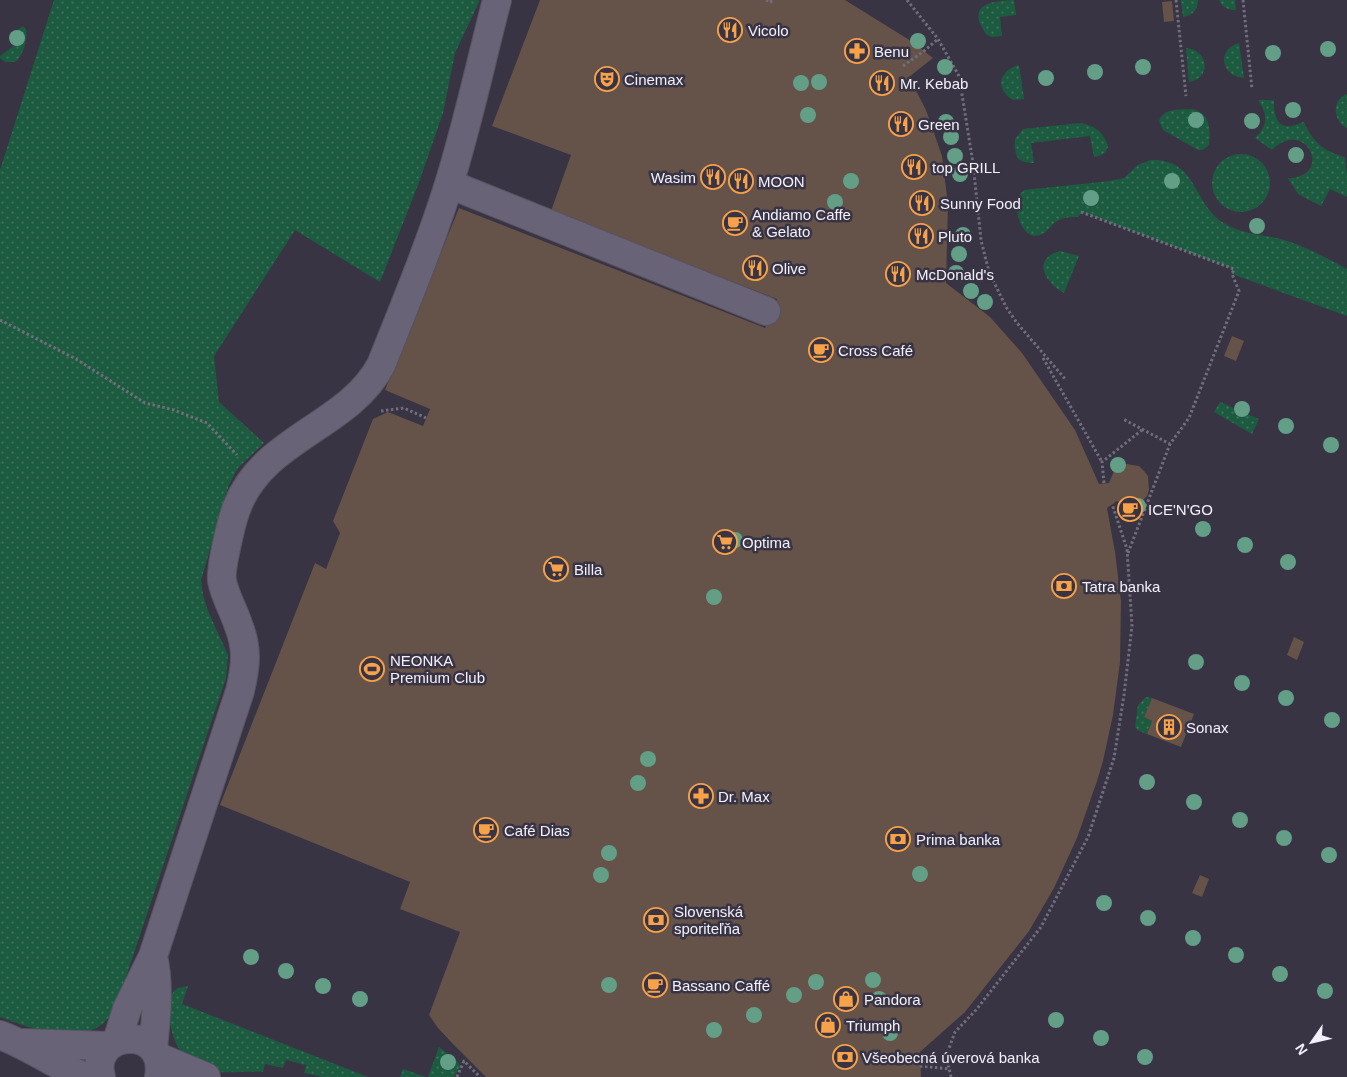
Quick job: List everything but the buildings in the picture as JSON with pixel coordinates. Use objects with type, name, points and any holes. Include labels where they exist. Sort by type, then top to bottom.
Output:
[{"type":"street","points":[[113,1044],[153,956],[240,691],[246,660],[245,644],[224,592],[222,579],[223,566],[237,507],[245,490],[256,476],[286,446],[335,414],[374,379],[399,320],[449,184],[471,107],[497,0]]},
{"type":"street","points":[[449,184],[766,311]]},
{"type":"street","points":[[153,956],[157,972],[157,1061]]},
{"type":"street","points":[[101,1077],[100,1064],[102,1055],[113,1044],[126,1038],[145,1042],[157,1061],[206,1077]]},
{"type":"street","points":[[10,1039],[113,1044]]},
{"type":"street","points":[[10,1039],[85,1077]]},
{"type":"path","points":[[766,0],[770,2],[771,0]]},
{"type":"path","points":[[907,0],[938,39],[959,76],[981,240],[989,272],[1006,307],[1017,323],[1066,380]]},
{"type":"path","points":[[1176,0],[1186,96]]},
{"type":"path","points":[[1243,0],[1252,89]]},
{"type":"path","points":[[903,66],[938,39]]},
{"type":"path","points":[[1081,212],[1234,269],[1232,274],[1239,291],[1189,418],[1170,444],[1128,555]]},
{"type":"path","points":[[0,320],[76,359],[145,404],[174,410],[207,423],[256,476]]},
{"type":"path","points":[[1040,351],[1102,462],[1104,483]]},
{"type":"path","points":[[1123,419],[1170,444]]},
{"type":"path","points":[[1102,462],[1142,430]]},
{"type":"path","points":[[951,1077],[947,1059],[955,1032],[976,1010],[1041,927],[1088,837],[1114,758],[1132,626],[1128,555],[1112,504]]},
{"type":"path","points":[[457,1077],[464,1061],[480,1077]]},
{"type":"path","points":[[920,1066],[950,1069]]},
{"type":"green space","points":[[54,0],[479,0],[455,53],[443,113],[418,185],[380,282],[295,230],[214,356],[219,402],[264,443],[238,468],[229,485],[201,580],[208,611],[228,655],[226,678],[115,1007],[102,1024],[89,1031],[75,1034],[43,1031],[0,1017],[0,170]]},
{"type":"green space","points":[[1014,0],[1016,15],[1000,17],[1002,36],[991,37],[986,34],[978,17],[979,11],[983,6]]},
{"type":"green space","points":[[1181,0],[1198,0],[1194,12],[1183,17]]},
{"type":"green space","points":[[1219,0],[1235,0],[1236,10],[1226,8]]},
{"type":"green space","points":[[23,26],[26,29],[26,42],[23,52],[15,62],[5,62],[0,56],[15,45],[9,36]]},
{"type":"green space","points":[[1239,43],[1244,78],[1230,73],[1224,62],[1224,56],[1227,51]]},
{"type":"green space","points":[[1186,48],[1194,50],[1199,54],[1205,64],[1201,75],[1189,82]]},
{"type":"green space","points":[[1019,65],[1024,99],[1013,100],[1003,91],[1001,80],[1007,71]]},
{"type":"green space","points":[[1347,94],[1347,128],[1339,121],[1336,106],[1338,101]]},
{"type":"green space","points":[[1258,100],[1274,100],[1274,109],[1282,125],[1292,126],[1304,122],[1311,135],[1320,145],[1331,152],[1345,157],[1347,197],[1330,189],[1321,206],[1298,194],[1288,178],[1298,177],[1308,170],[1312,163],[1312,155],[1302,142],[1293,140],[1283,142],[1272,150],[1255,138],[1262,129],[1265,120],[1264,111]]},
{"type":"green space","points":[[1193,109],[1203,114],[1208,123],[1210,133],[1209,145],[1203,150],[1198,150],[1163,130],[1159,121],[1169,111]]},
{"type":"green space","points":[[1080,123],[1098,130],[1102,134],[1107,142],[1108,147],[1106,151],[1094,157],[1090,136],[1031,143],[1034,163],[1023,162],[1017,157],[1015,139],[1023,129]]},
{"type":"green space","points":[[1235,154],[1247,154],[1262,162],[1270,177],[1270,189],[1262,204],[1247,212],[1235,212],[1220,204],[1212,189],[1212,177],[1220,162]]},
{"type":"green space","points":[[1151,160],[1177,166],[1193,183],[1212,213],[1229,226],[1297,244],[1347,269],[1347,316],[1232,274],[1233,269],[1082,212],[1078,217],[1057,221],[1044,233],[1038,235],[1033,236],[1029,234],[1022,226],[1016,205],[1024,190],[1124,178],[1138,165]]},
{"type":"green space","points":[[1060,251],[1079,256],[1064,293],[1057,289],[1047,278],[1043,266],[1045,260]]},
{"type":"green space","points":[[1220,402],[1259,419],[1252,434],[1214,412]]},
{"type":"green space","points":[[1146,697],[1152,698],[1144,717],[1152,721],[1147,734],[1137,730],[1135,727],[1138,705]]},
{"type":"green space","points":[[188,986],[182,1004],[368,1077],[322,1077],[304,1073],[306,1065],[286,1060],[283,1068],[265,1064],[263,1072],[213,1071],[180,1050],[174,1038],[169,1004],[174,991]]},
{"type":"green space","points":[[439,1047],[459,1063],[460,1067],[454,1077],[428,1077]]},
{"type":"green space","points":[[403,1069],[426,1077],[400,1077]]},
{"type":"place","name":"Vicolo","points":[[730,30]]},
{"type":"place","name":"Benu","points":[[857,51]]},
{"type":"place","name":"Cinemax","points":[[607,79]]},
{"type":"place","name":"Mr. Kebab","points":[[882,83]]},
{"type":"place","name":"Green","points":[[901,124]]},
{"type":"place","name":"top GRILL","points":[[914,167]]},
{"type":"place","name":"Wasim","points":[[713,177]]},
{"type":"place","name":"MOON","points":[[741,181]]},
{"type":"place","name":"Sunny Food","points":[[922,203]]},
{"type":"place","name":"Andiamo Caffe & Gelato","points":[[735,223]]},
{"type":"place","name":"Pluto","points":[[921,236]]},
{"type":"place","name":"Olive","points":[[755,268]]},
{"type":"place","name":"McDonald's","points":[[898,274]]},
{"type":"place","name":"Cross Café","points":[[821,350]]},
{"type":"place","name":"ICE'N'GO","points":[[1130,509]]},
{"type":"place","name":"Optima","points":[[725,542]]},
{"type":"place","name":"Billa","points":[[556,569]]},
{"type":"place","name":"Tatra banka","points":[[1064,586]]},
{"type":"place","name":"NEONKA Premium Club","points":[[372,669]]},
{"type":"place","name":"Sonax","points":[[1169,727]]},
{"type":"place","name":"Dr. Max","points":[[701,796]]},
{"type":"place","name":"Café Dias","points":[[486,830]]},
{"type":"place","name":"Prima banka","points":[[898,839]]},
{"type":"place","name":"Slovenská sporiteľňa","points":[[656,920]]},
{"type":"place","name":"Bassano Caffé","points":[[655,985]]},
{"type":"place","name":"Pandora","points":[[846,999]]},
{"type":"place","name":"Triumph","points":[[828,1025]]},
{"type":"place","name":"Všeobecná úverová banka","points":[[845,1057]]}]
